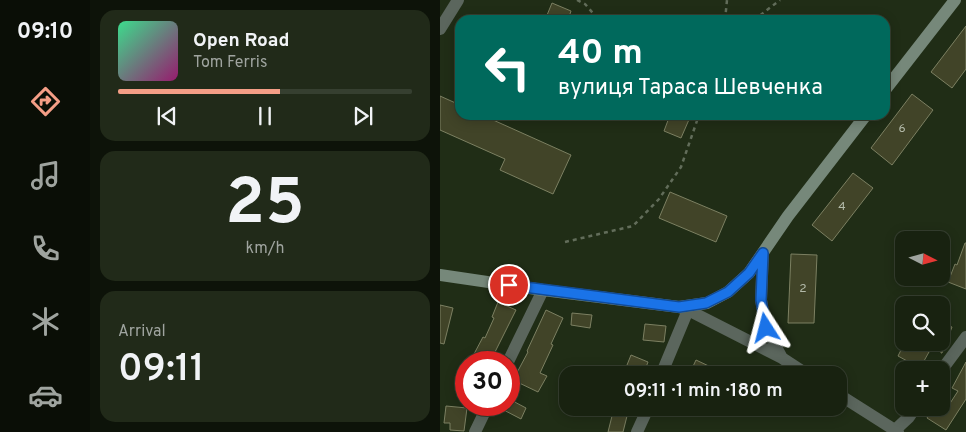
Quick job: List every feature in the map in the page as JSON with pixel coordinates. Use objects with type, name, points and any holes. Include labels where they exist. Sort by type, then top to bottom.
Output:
[{"type":"main road","points":[[890,84],[955,0]]},
{"type":"main road","points":[[440,275],[683,308],[706,303],[728,292],[749,273],[788,216],[862,120]]},
{"type":"street","points":[[440,30],[458,0]]},
{"type":"street","points":[[763,253],[761,300],[766,328],[782,358]]},
{"type":"street","points":[[513,351],[543,290]]},
{"type":"street","points":[[664,366],[683,308],[794,366]]},
{"type":"street","points":[[948,361],[966,337]]},
{"type":"street","points":[[847,400],[895,431],[910,416]]},
{"type":"street","points":[[475,432],[483,416]]},
{"type":"street","points":[[637,432],[644,416]]},
{"type":"path","points":[[577,0],[585,4],[595,15]]},
{"type":"path","points":[[726,15],[727,0]]},
{"type":"path","points":[[760,15],[780,0]]},
{"type":"path","points":[[565,242],[633,226],[659,199],[681,166],[697,120]]},
{"type":"building","points":[[552,3],[571,11],[570,15],[547,15]]},
{"type":"building","points":[[966,26],[966,69],[952,88],[931,72]]},
{"type":"building","points":[[912,94],[933,110],[892,165],[871,148]]},
{"type":"building","points":[[440,96],[455,103],[455,120],[493,120],[571,155],[553,194],[500,170],[505,159],[440,130]]},
{"type":"building","points":[[668,120],[689,120],[681,138],[664,131]]},
{"type":"building","points":[[853,173],[873,188],[832,241],[812,225]]},
{"type":"building","points":[[670,192],[727,216],[716,242],[659,218]]},
{"type":"building","points":[[966,243],[966,289],[950,283],[950,277],[955,264],[957,265]]},
{"type":"building","points":[[791,254],[817,255],[814,323],[788,323]]},
{"type":"building","points":[[498,302],[516,310],[496,351],[476,351],[483,337],[485,338],[494,318],[492,317]]},
{"type":"building","points":[[440,305],[453,308],[444,344],[440,343]]},
{"type":"building","points":[[546,310],[563,318],[540,373],[547,376],[538,392],[520,383],[520,367]]},
{"type":"building","points":[[572,313],[592,315],[590,328],[571,325]]},
{"type":"building","points":[[645,324],[666,326],[664,342],[643,340]]},
{"type":"building","points":[[900,351],[929,352],[924,361],[907,361],[898,356]]},
{"type":"building","points":[[631,355],[648,362],[646,366],[627,366]]},
{"type":"building","points":[[696,360],[709,366],[693,366]]},
{"type":"building","points":[[966,362],[966,399],[946,430],[927,418],[928,416],[950,416],[950,403],[958,391],[952,388]]},
{"type":"building","points":[[520,405],[526,408],[521,419],[515,416],[520,416]]},
{"type":"building","points":[[446,406],[455,407],[455,416],[466,416],[464,431],[450,430],[450,423],[444,423]]},
{"type":"building","points":[[612,416],[627,416],[623,432],[608,432]]},
{"type":"route","points":[[509,285],[679,307],[706,303],[728,292],[749,273],[763,253],[761,300],[766,328]]}]
